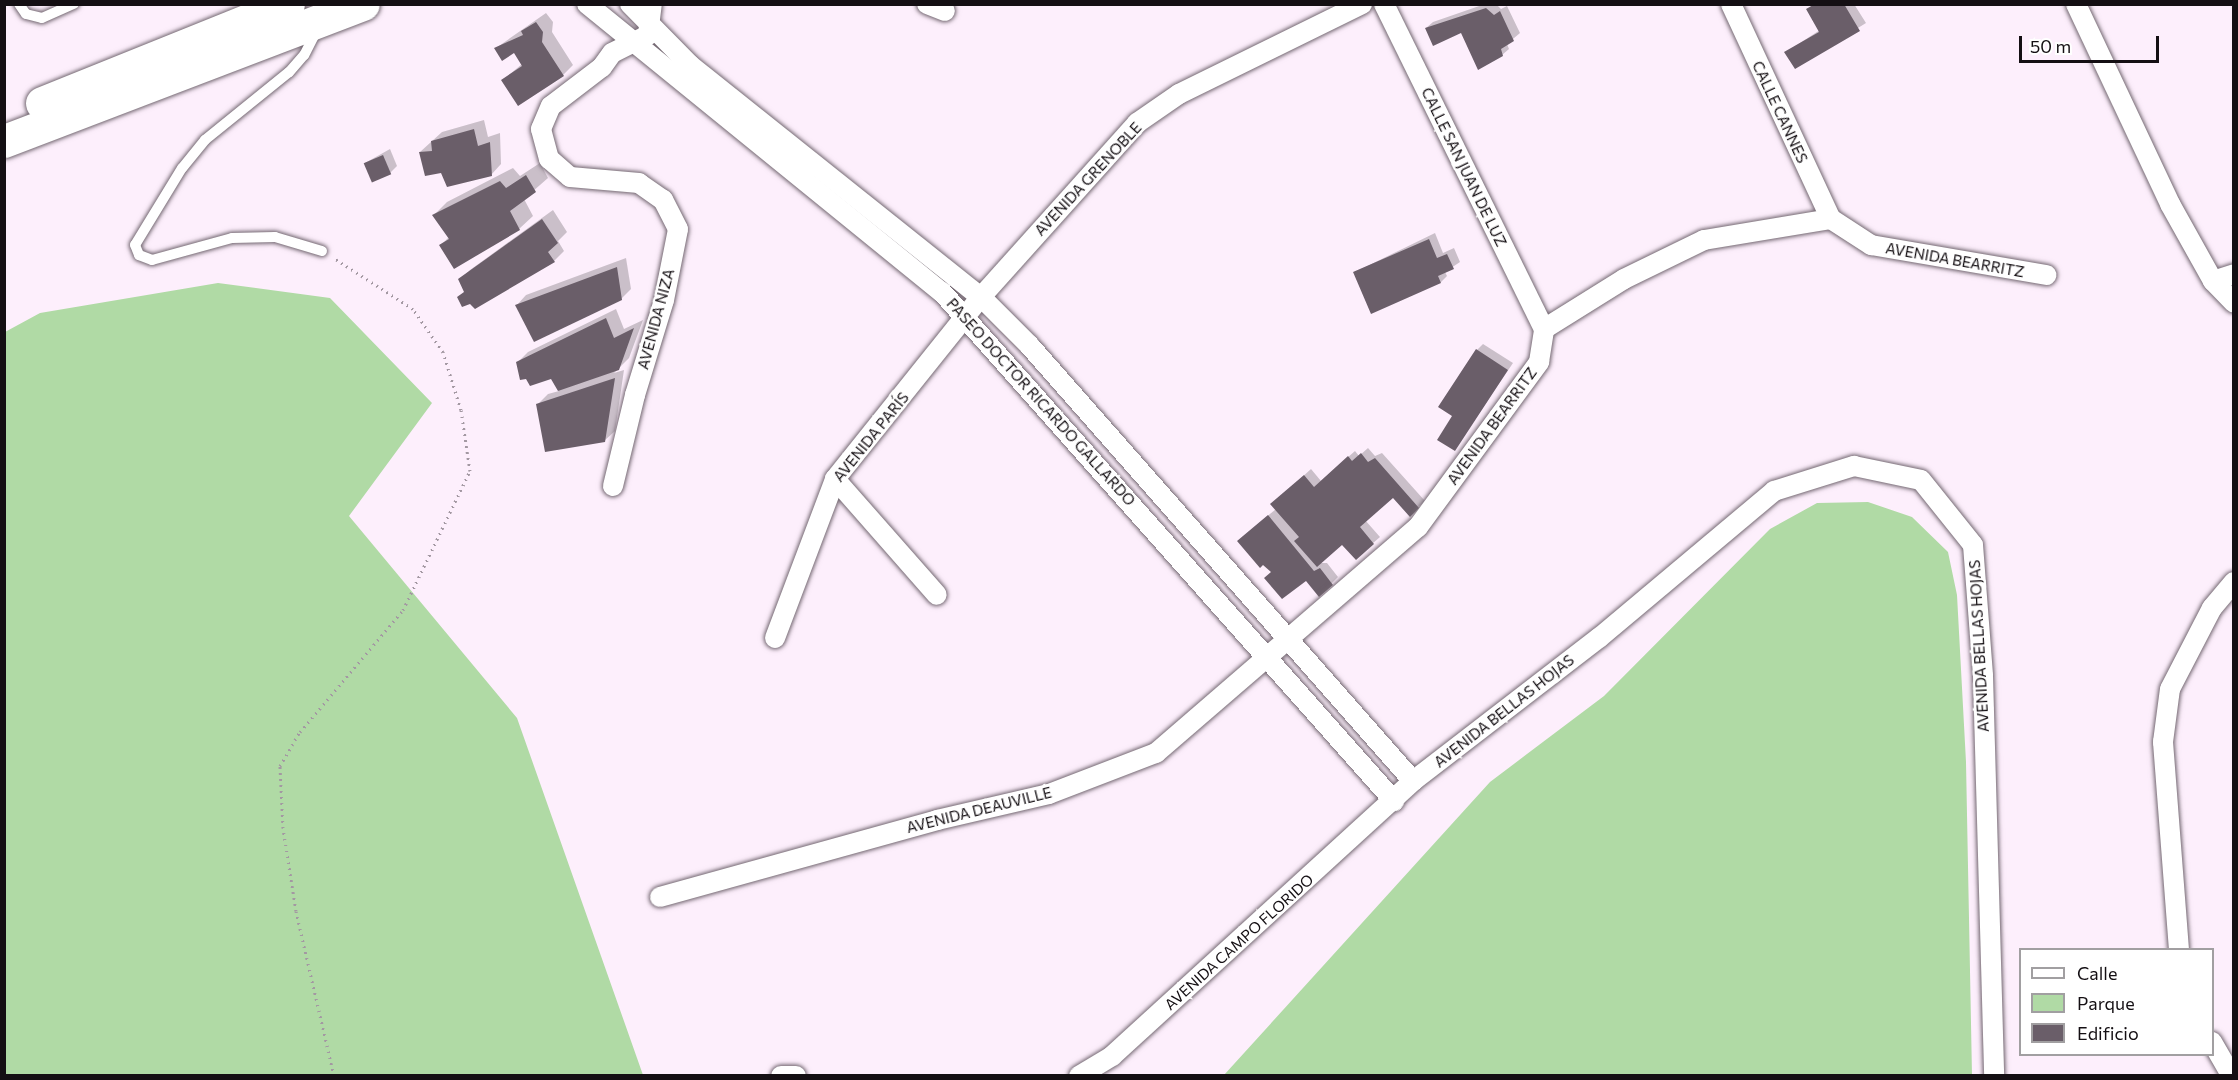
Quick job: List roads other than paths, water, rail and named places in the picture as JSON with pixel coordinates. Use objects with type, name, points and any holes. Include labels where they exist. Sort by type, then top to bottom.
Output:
[{"type":"highway","points":[[4,118],[288,4]]},
{"type":"highway","points":[[4,141],[363,4]]},
{"type":"street","name":"PASEO DOCTOR RICARDO GALLARDO","points":[[587,4],[942,292],[966,316],[1394,801]]},
{"type":"street","name":"PASEO DOCTOR RICARDO GALLARDO","points":[[629,4],[690,66],[981,297],[1029,345],[1413,781]]},
{"type":"street","points":[[612,53],[620,11],[629,4]]},
{"type":"street","points":[[651,25],[652,4]]},
{"type":"street","name":"AVENIDA GRENOBLE","points":[[966,316],[1137,123],[1179,94],[1362,4]]},
{"type":"street","name":"CALLE SAN JUAN DE LUZ","points":[[1384,4],[1544,328]]},
{"type":"street","name":"CALLE CANNES","points":[[1731,4],[1831,219]]},
{"type":"street","points":[[2076,4],[2170,204],[2213,281],[2234,303]]},
{"type":"street","name":"AVENIDA NIZA","points":[[614,486],[635,395],[664,300],[678,229],[663,200],[639,183],[570,177],[549,159],[541,129],[551,106],[602,67],[612,53],[648,35],[651,25]]},
{"type":"street","points":[[1544,328],[1624,279],[1704,240],[1831,219]]},
{"type":"street","name":"AVENIDA BEARRITZ","points":[[1831,219],[1870,245],[2046,275]]},
{"type":"street","points":[[2213,281],[2234,274]]},
{"type":"street","name":"AVENIDA PARÍS","points":[[775,638],[835,479],[966,316]]},
{"type":"street","name":"AVENIDA BEARRITZ","points":[[1266,658],[1418,527],[1539,362],[1544,328]]},
{"type":"street","name":"AVENIDA BELLAS HOJAS","points":[[1394,801],[1413,781],[1599,638],[1774,491],[1854,466],[1921,480],[1972,545],[1983,676],[1994,1076]]},
{"type":"street","points":[[835,479],[937,595]]},
{"type":"street","points":[[2179,948],[2163,742],[2169,689],[2212,608],[2234,582]]},
{"type":"street","name":"AVENIDA DEAUVILLE","points":[[660,897],[937,819],[1049,794],[1104,774],[1156,753],[1266,658]]},
{"type":"street","name":"AVENIDA CAMPO FLORIDO","points":[[1079,1076],[1112,1056],[1394,801]]},
{"type":"street","points":[[2214,1045],[2232,1076]]},
{"type":"street","points":[[781,1076],[796,1076]]},
{"type":"lane","points":[[18,4],[26,14],[42,18],[74,4]]},
{"type":"lane","points":[[322,20],[304,55],[289,72],[205,140],[182,168],[135,245],[139,255],[152,260],[232,238],[275,237],[322,251]]}]
